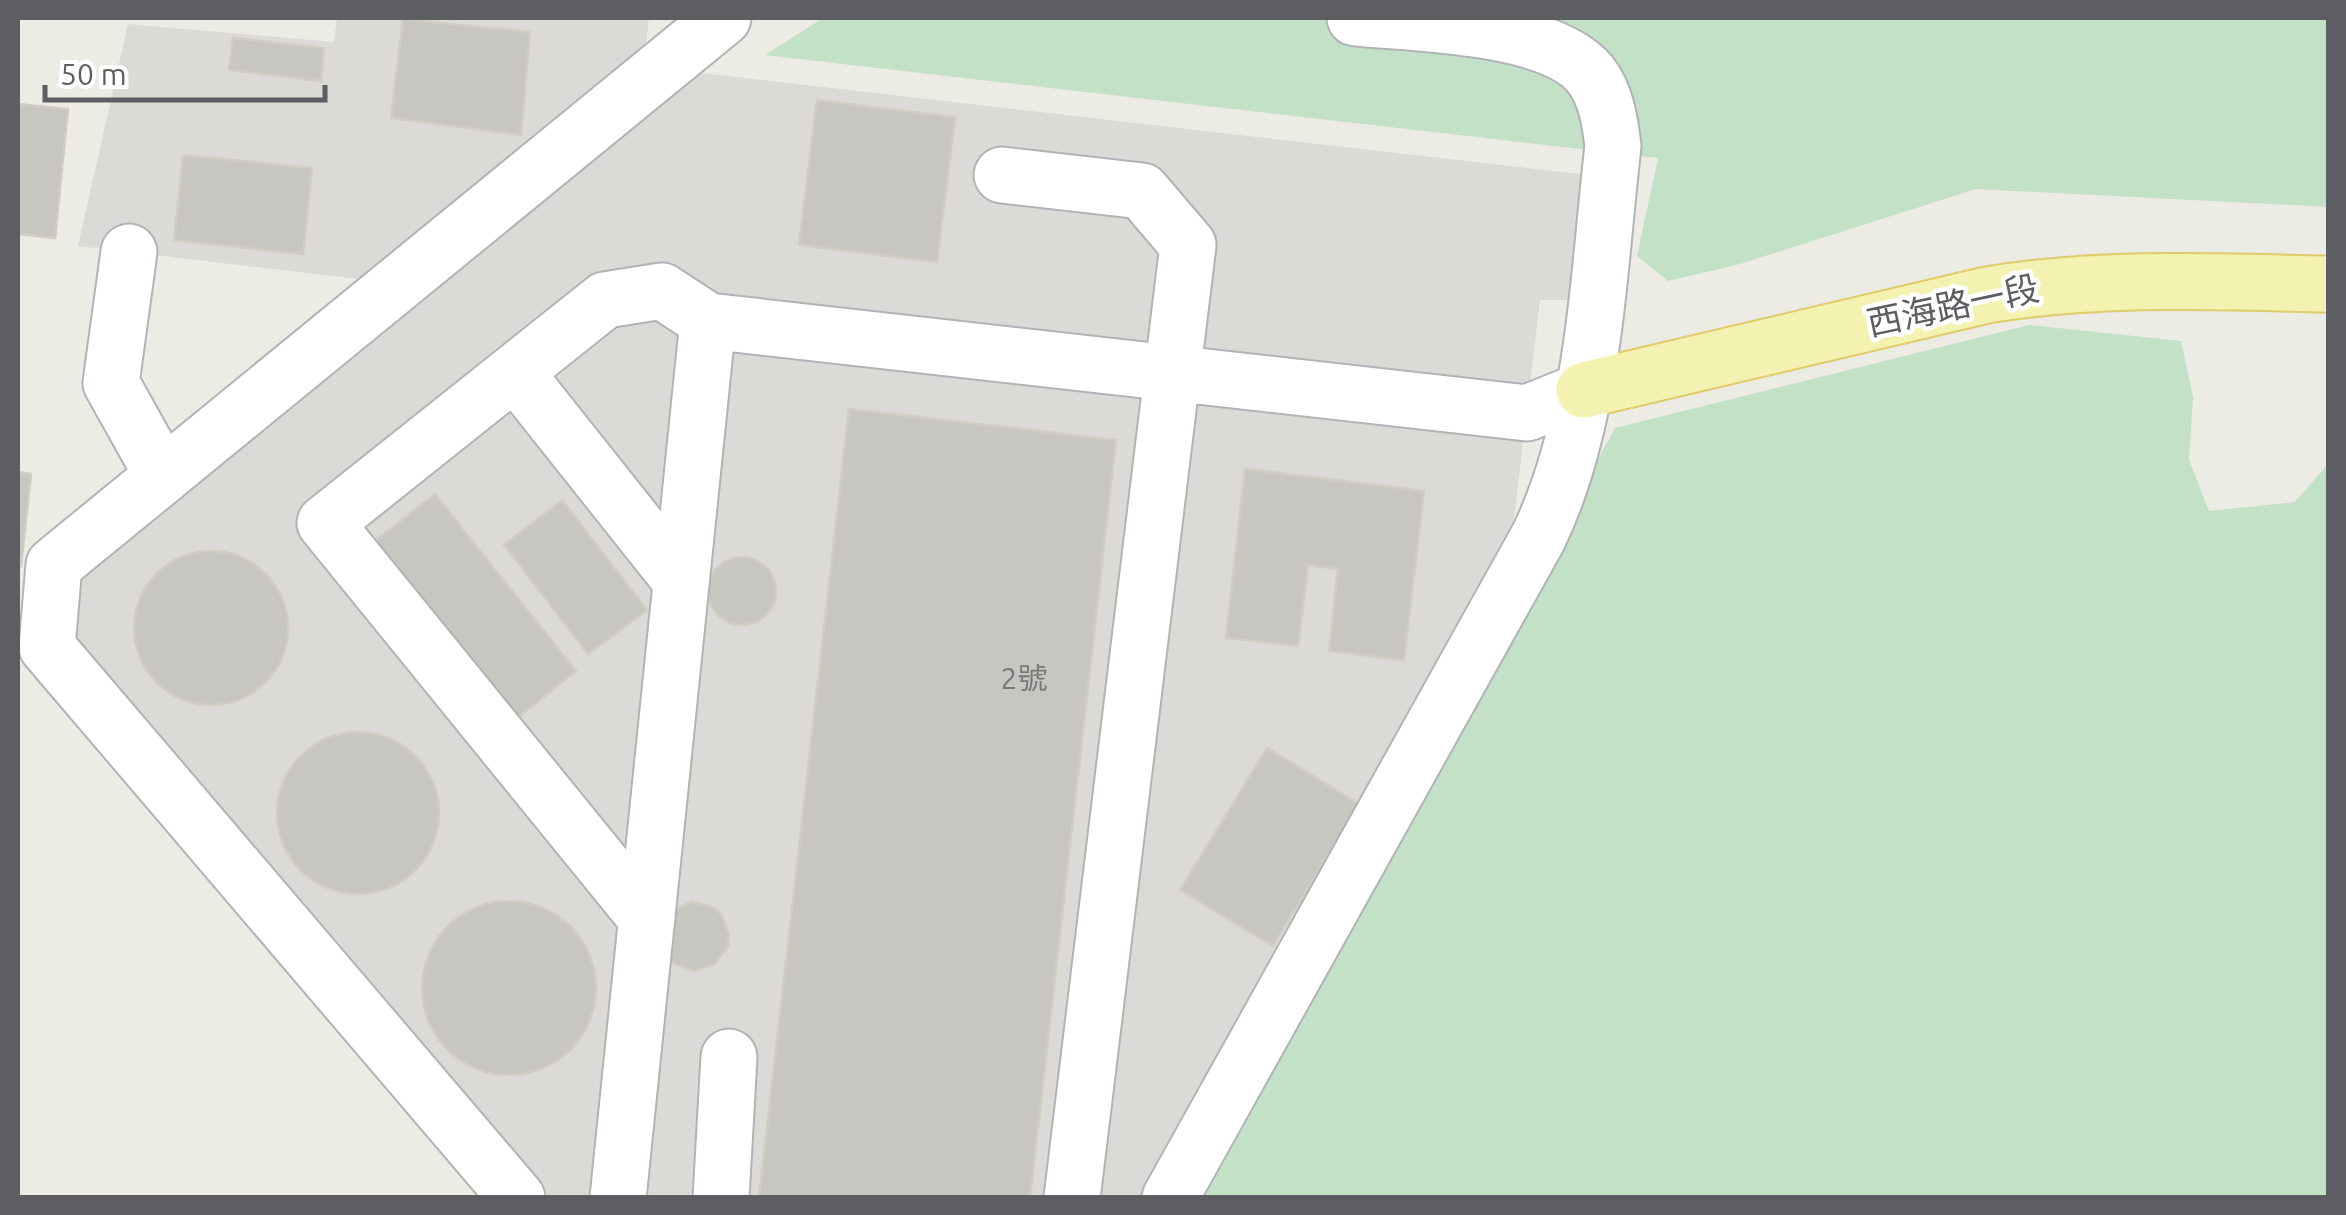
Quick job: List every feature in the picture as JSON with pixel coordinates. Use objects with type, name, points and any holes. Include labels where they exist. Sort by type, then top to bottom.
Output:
[{"type":"main road","name":"西海路一段","points":[[1584,390],[2035,287],[2180,281],[2328,284]]},
{"type":"lane","points":[[517,1198],[48,647],[54,564],[723,18]]},
{"type":"lane","points":[[1170,1198],[1539,536],[1568,462],[1584,390],[1613,146],[1608,109],[1590,74],[1558,50],[1505,34],[1354,18]]},
{"type":"lane","points":[[1002,175],[1142,191],[1188,245],[1072,1198]]},
{"type":"lane","points":[[130,252],[110,382],[163,476]]},
{"type":"lane","points":[[646,918],[325,523],[605,300],[662,291],[708,321],[1527,413],[1584,390]]},
{"type":"lane","points":[[618,1198],[708,321]]},
{"type":"lane","points":[[515,372],[681,581]]},
{"type":"lane","points":[[721,1198],[730,1057]]},
{"type":"shaded area","points":[[337,18],[649,18],[645,52],[375,281],[78,246],[128,24],[334,42]]},
{"type":"shaded area","points":[[693,72],[1588,175],[1569,300],[1540,300],[1509,561],[1147,1197],[547,1197],[67,631],[74,585]]},
{"type":"green space","points":[[823,18],[2328,18],[2328,207],[1976,189],[1740,264],[1668,281],[1637,256],[1658,158],[765,55]]},
{"type":"green space","points":[[2029,325],[2181,341],[2193,397],[2189,460],[2209,511],[2295,502],[2328,464],[2328,1197],[1193,1198],[1615,428]]},
{"type":"building","points":[[403,19],[530,32],[521,135],[391,118]]},
{"type":"building","points":[[233,38],[324,48],[321,81],[229,70]]},
{"type":"building","points":[[817,100],[955,117],[937,262],[799,245]]},
{"type":"building","points":[[18,104],[68,109],[55,238],[18,234]]},
{"type":"building","points":[[183,155],[312,168],[303,254],[174,240]]},
{"type":"building","points":[[849,409],[1116,440],[1030,1198],[759,1198]]},
{"type":"building","points":[[1245,469],[1424,491],[1404,660],[1329,651],[1338,569],[1308,565],[1298,646],[1226,638]]},
{"type":"building","points":[[18,472],[31,474],[21,566],[18,566]]},
{"type":"building","points":[[435,494],[576,671],[511,723],[370,545]]},
{"type":"building","points":[[562,500],[647,610],[588,654],[504,545]]},
{"type":"building","points":[[211,551],[240,557],[265,574],[282,599],[288,628],[282,657],[265,682],[240,699],[211,705],[182,699],[157,682],[140,657],[134,628],[140,599],[157,574],[182,557]]},
{"type":"building","points":[[742,557],[755,559],[766,567],[774,578],[774,604],[766,615],[755,623],[742,625],[729,623],[718,615],[710,604],[708,591],[710,578],[718,567],[729,559]]},
{"type":"building","points":[[358,732],[389,738],[415,756],[433,782],[439,813],[433,844],[415,870],[389,888],[358,894],[327,888],[301,870],[283,844],[277,813],[283,782],[301,756],[327,738]]},
{"type":"building","points":[[1267,748],[1359,804],[1273,946],[1180,890]]},
{"type":"building","points":[[509,901],[542,908],[570,927],[589,955],[596,988],[589,1021],[570,1049],[542,1068],[509,1075],[476,1068],[448,1049],[429,1021],[422,988],[429,955],[448,927],[476,908]]},
{"type":"building","points":[[691,902],[713,907],[721,914],[729,935],[728,946],[715,964],[694,971],[673,963],[666,955],[670,912]]}]
